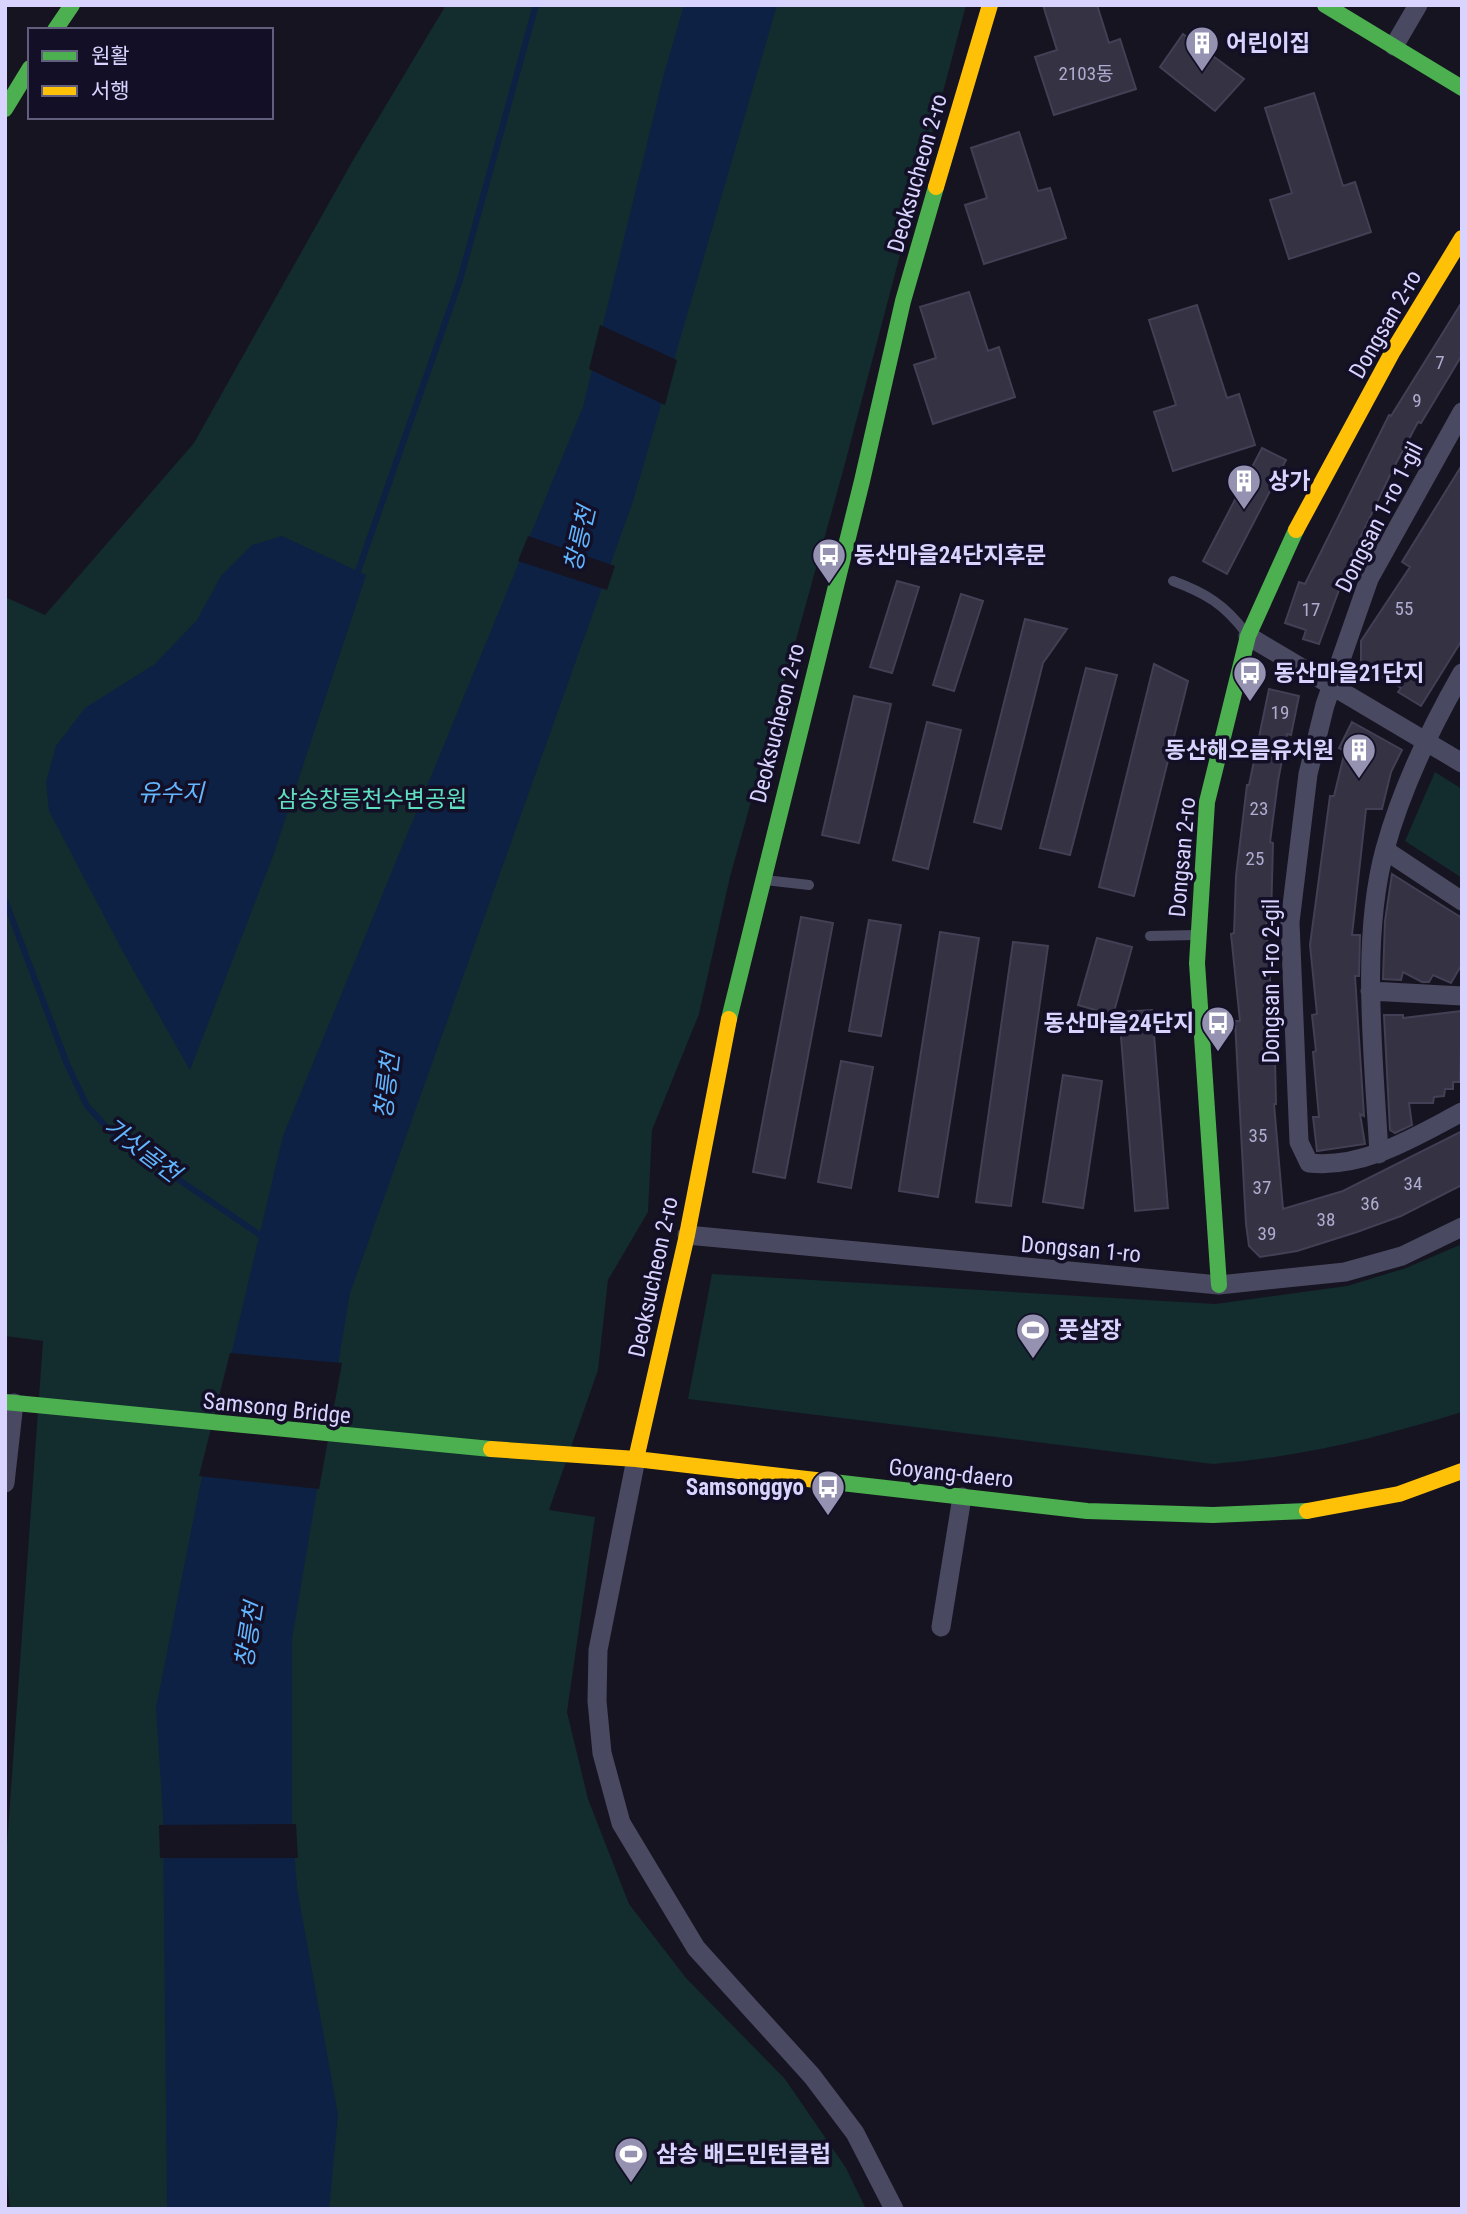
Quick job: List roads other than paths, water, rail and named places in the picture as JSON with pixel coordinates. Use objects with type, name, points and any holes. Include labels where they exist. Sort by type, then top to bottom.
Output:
[{"type":"street","points":[[56,28],[72,5]]},
{"type":"street","name":"Deoksucheon 2-ro","points":[[636,1459],[687,1235],[719,1060],[761,880],[862,481],[903,301],[990,5]]},
{"type":"street","points":[[1325,5],[1462,88]]},
{"type":"street","points":[[1394,46],[1418,5]]},
{"type":"street","points":[[5,109],[28,71]]},
{"type":"street","name":"Dongsan 2-ro","points":[[1219,1285],[1197,963],[1207,802],[1248,636],[1287,547],[1393,351],[1462,238]]},
{"type":"street","name":"Dongsan 1-ro 1-gil","points":[[1333,687],[1369,579],[1462,412]]},
{"type":"street","points":[[1248,636],[1462,763]]},
{"type":"street","points":[[1379,1154],[1370,991],[1377,897],[1385,850],[1425,740],[1462,673]]},
{"type":"street","name":"Dongsan 1-ro 2-gil","points":[[1333,687],[1325,705],[1308,774],[1290,922],[1299,1142],[1309,1163],[1334,1166],[1379,1154],[1462,1112]]},
{"type":"street","points":[[1385,850],[1462,901]]},
{"type":"street","points":[[1370,991],[1462,996]]},
{"type":"street","name":"Dongsan 1-ro","points":[[687,1235],[1219,1285],[1345,1272],[1402,1256],[1462,1227]]},
{"type":"street","points":[[5,1483],[9,1403]]},
{"type":"street","name":"Samsong Bridge","points":[[9,1403],[432,1445]]},
{"type":"street","name":"Goyang-daero","points":[[432,1445],[636,1459],[1087,1511],[1213,1515],[1298,1513],[1399,1494],[1462,1471]]},
{"type":"street","points":[[636,1459],[598,1650],[597,1701],[602,1753],[621,1823],[696,1948],[812,2076],[855,2133],[894,2209]]},
{"type":"street","points":[[941,1627],[962,1497]]},
{"type":"lane","points":[[1173,582],[1194,589],[1228,609],[1248,636]]},
{"type":"lane","points":[[761,880],[809,885]]},
{"type":"lane","points":[[1150,936],[1199,934]]},
{"type":"water","name":"창릉천","points":[[684,5],[777,5],[633,501],[350,1293],[292,1639],[292,1821],[297,1888],[338,2115],[329,2209],[167,2209],[163,1815],[156,1708],[200,1486],[283,1136],[583,407],[664,74]]},
{"type":"water","name":"유수지","points":[[282,536],[366,575],[273,856],[190,1070],[122,950],[49,811],[46,782],[56,746],[85,708],[155,664],[197,620],[221,576],[252,545]]},
{"type":"waterway","points":[[356,577],[460,280],[536,5]]},
{"type":"waterway","name":"가싯골천","points":[[5,900],[67,1064],[87,1106],[116,1137],[266,1239]]},
{"type":"place","name":"어린이집","points":[[1202,73]]},
{"type":"place","name":"상가","points":[[1244,511]]},
{"type":"place","name":"동산마을24단지후문","points":[[829,585]]},
{"type":"place","name":"동산마을21단지","points":[[1250,703]]},
{"type":"place","name":"동산해오름유치원","points":[[1359,780]]},
{"type":"place","name":"동산마을24단지","points":[[1218,1053]]},
{"type":"place","name":"풋살장","points":[[1033,1360]]},
{"type":"place","name":"Samsonggyo","points":[[828,1517]]},
{"type":"place","name":"삼송 배드민턴클럽","points":[[631,2184]]},
{"type":"park label","name":"삼송창릉천수변공원","points":[[372,799]]}]
